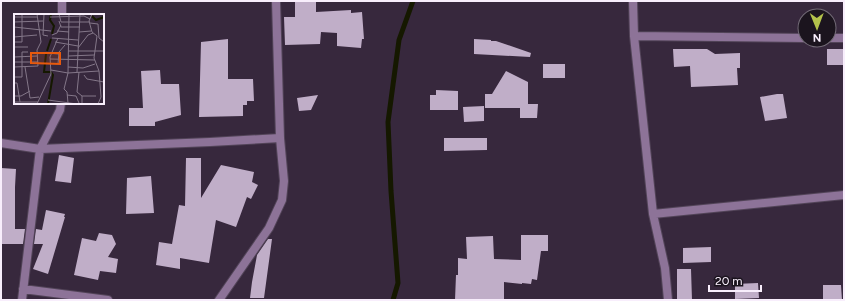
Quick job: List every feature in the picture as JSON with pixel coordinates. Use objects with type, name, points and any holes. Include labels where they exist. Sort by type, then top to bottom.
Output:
[{"type":"street","points":[[62,1],[62,14]]},
{"type":"street","points":[[219,300],[269,228],[282,200],[284,181],[280,138],[276,1]]},
{"type":"street","points":[[633,1],[634,36],[653,214],[665,268],[668,300]]},
{"type":"street","points":[[634,36],[797,38]]},
{"type":"street","points":[[22,300],[40,149],[60,110],[61,104]]},
{"type":"street","points":[[1,143],[40,149],[280,138]]},
{"type":"street","points":[[653,214],[844,195]]},
{"type":"street","points":[[23,290],[108,300]]},
{"type":"building","points":[[295,1],[316,1],[316,12],[351,10],[351,13],[362,12],[364,39],[362,39],[361,48],[337,46],[337,33],[321,32],[320,44],[285,45],[284,17],[295,17]]},
{"type":"building","points":[[228,39],[228,79],[253,79],[254,101],[247,101],[247,105],[243,105],[243,116],[199,117],[201,42]]},
{"type":"building","points":[[474,39],[496,41],[531,53],[530,57],[474,54]]},
{"type":"building","points":[[673,49],[707,49],[715,54],[740,53],[740,68],[737,68],[738,85],[691,87],[690,66],[674,67]]},
{"type":"building","points":[[827,49],[844,49],[844,65],[827,65]]},
{"type":"building","points":[[543,64],[565,64],[565,78],[543,78]]},
{"type":"building","points":[[160,70],[161,84],[179,84],[181,115],[155,122],[155,126],[129,126],[129,108],[143,108],[141,71]]},
{"type":"building","points":[[506,71],[528,82],[528,104],[538,104],[537,118],[520,118],[520,108],[485,108],[485,94],[492,94]]},
{"type":"building","points":[[436,90],[458,91],[458,110],[430,110],[430,95],[436,95]]},
{"type":"building","points":[[783,94],[787,118],[765,121],[760,97]]},
{"type":"building","points":[[318,95],[311,110],[299,111],[297,98]]},
{"type":"building","points":[[484,106],[484,121],[464,122],[463,107]]},
{"type":"building","points":[[444,138],[487,138],[487,150],[444,151]]},
{"type":"building","points":[[59,155],[74,158],[71,183],[55,181]]},
{"type":"building","points":[[186,158],[201,158],[201,198],[221,165],[254,172],[252,182],[258,185],[251,199],[247,197],[236,227],[216,220],[209,263],[180,258],[180,269],[156,265],[159,242],[172,244],[179,205],[185,206]]},
{"type":"building","points":[[1,168],[16,169],[15,229],[25,229],[23,244],[1,244]]},
{"type":"building","points":[[151,176],[154,213],[126,214],[127,178]]},
{"type":"building","points":[[46,210],[65,214],[48,274],[33,269],[43,244],[34,244],[36,229],[42,230]]},
{"type":"building","points":[[99,233],[112,235],[116,244],[108,257],[118,259],[116,273],[100,271],[98,280],[74,275],[82,238],[96,241]]},
{"type":"building","points":[[521,235],[548,235],[548,251],[541,251],[537,280],[532,279],[531,284],[504,282],[504,300],[455,300],[456,275],[458,275],[458,258],[467,259],[466,237],[493,236],[494,259],[521,260]]},
{"type":"building","points":[[268,239],[272,239],[264,298],[250,298],[257,255]]},
{"type":"building","points":[[711,247],[711,262],[683,263],[683,248]]},
{"type":"building","points":[[677,269],[691,269],[692,300],[677,300]]},
{"type":"building","points":[[758,283],[759,298],[735,299],[735,284]]},
{"type":"building","points":[[823,285],[841,285],[842,300],[823,300]]},
{"type":"waterway","points":[[393,300],[398,283],[391,191],[388,122],[399,40],[413,1]]}]
